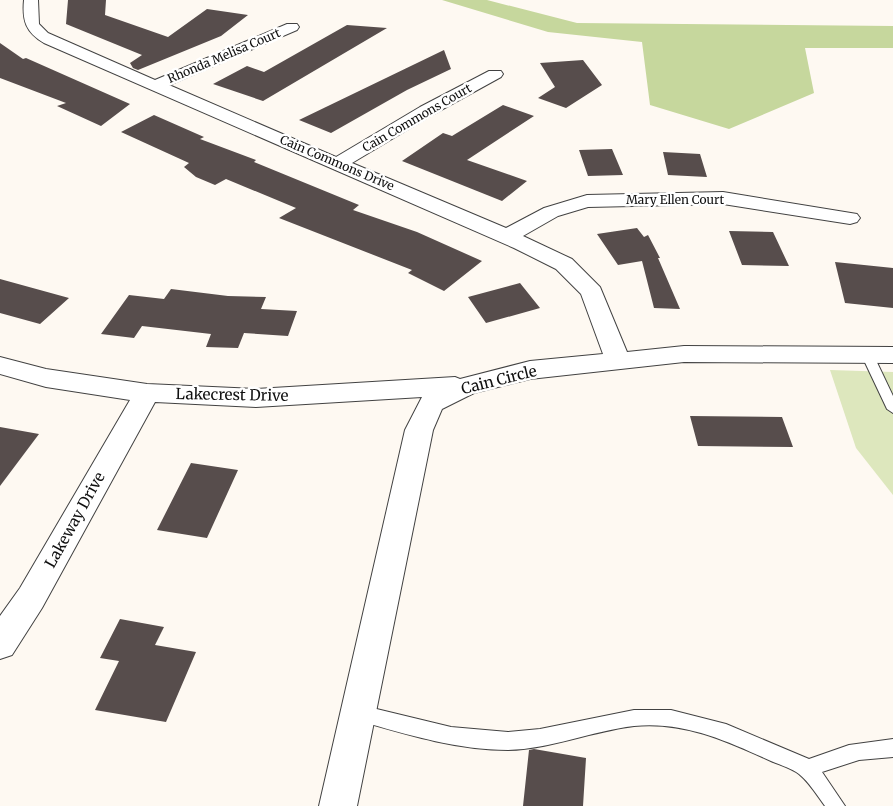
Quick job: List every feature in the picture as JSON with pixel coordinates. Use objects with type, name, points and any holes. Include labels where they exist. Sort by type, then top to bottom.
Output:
[{"type":"street","name":"Cain Commons Drive","points":[[30,0],[29,19],[35,32],[507,236],[564,264],[592,292],[618,361]]},
{"type":"street","name":"Rhonda Melisa Court","points":[[156,85],[292,27]]},
{"type":"street","name":"Cain Commons Court","points":[[339,163],[426,111],[495,74]]},
{"type":"street","name":"Mary Ellen Court","points":[[507,236],[551,212],[587,201],[722,198],[850,218]]},
{"type":"street","name":"Cain Circle","points":[[338,806],[419,430],[432,403],[466,386],[530,370],[684,354],[880,355]]},
{"type":"street","name":"Lakecrest Drive","points":[[0,365],[46,378],[147,393],[256,398],[466,386]]},
{"type":"street","name":"Lakeway Drive","points":[[0,644],[31,598],[147,393]]},
{"type":"lane","points":[[880,355],[892,408]]},
{"type":"lane","points":[[357,713],[430,733],[469,740],[508,741],[536,738],[605,722],[637,717],[674,719],[710,725],[748,740],[807,769],[836,806]]},
{"type":"lane","points":[[807,769],[837,757],[865,749],[893,748]]},
{"type":"green space","points":[[442,0],[487,0],[577,23],[893,26],[893,48],[805,48],[814,93],[729,129],[650,105],[642,42],[548,32]]},
{"type":"green space","points":[[830,370],[893,372],[893,495],[856,448]]},
{"type":"building","points":[[68,0],[106,0],[105,15],[168,37],[207,9],[248,15],[221,36],[138,70],[133,68],[130,63],[142,55],[66,24]]},
{"type":"building","points":[[347,25],[387,28],[263,101],[213,84],[247,66],[264,72]]},
{"type":"building","points":[[0,43],[23,59],[26,58],[130,104],[101,126],[57,106],[66,103],[0,78]]},
{"type":"building","points":[[444,50],[451,69],[407,90],[331,133],[299,120]]},
{"type":"building","points":[[583,60],[602,85],[566,108],[538,98],[555,87],[540,63]]},
{"type":"building","points":[[503,105],[534,116],[467,160],[527,181],[502,201],[402,161],[443,133],[452,136]]},
{"type":"building","points":[[154,115],[204,137],[200,139],[256,160],[254,162],[359,205],[353,210],[417,232],[482,261],[444,291],[408,273],[412,270],[279,218],[296,208],[226,179],[215,185],[196,177],[184,167],[189,163],[121,132]]},
{"type":"building","points":[[612,149],[623,175],[588,176],[579,150]]},
{"type":"building","points":[[663,152],[700,154],[707,177],[668,175]]},
{"type":"building","points":[[637,228],[644,237],[648,235],[660,258],[658,258],[680,309],[654,308],[642,261],[618,265],[597,234]]},
{"type":"building","points":[[729,231],[773,232],[789,266],[742,265]]},
{"type":"building","points":[[835,262],[893,268],[893,308],[845,303]]},
{"type":"building","points":[[0,279],[69,298],[40,324],[0,313]]},
{"type":"building","points":[[520,283],[540,308],[486,323],[468,297]]},
{"type":"building","points":[[171,289],[228,296],[266,297],[261,309],[297,311],[288,336],[244,333],[238,348],[206,347],[211,334],[142,326],[134,338],[101,334],[129,295],[164,299]]},
{"type":"building","points":[[690,416],[782,417],[793,447],[698,446]]},
{"type":"building","points":[[0,427],[39,434],[0,486]]},
{"type":"building","points":[[191,463],[238,470],[207,538],[157,530]]},
{"type":"building","points":[[120,619],[164,627],[155,645],[196,652],[166,722],[95,710],[119,661],[100,658]]},
{"type":"building","points":[[534,749],[586,758],[583,806],[523,806],[529,750]]}]
